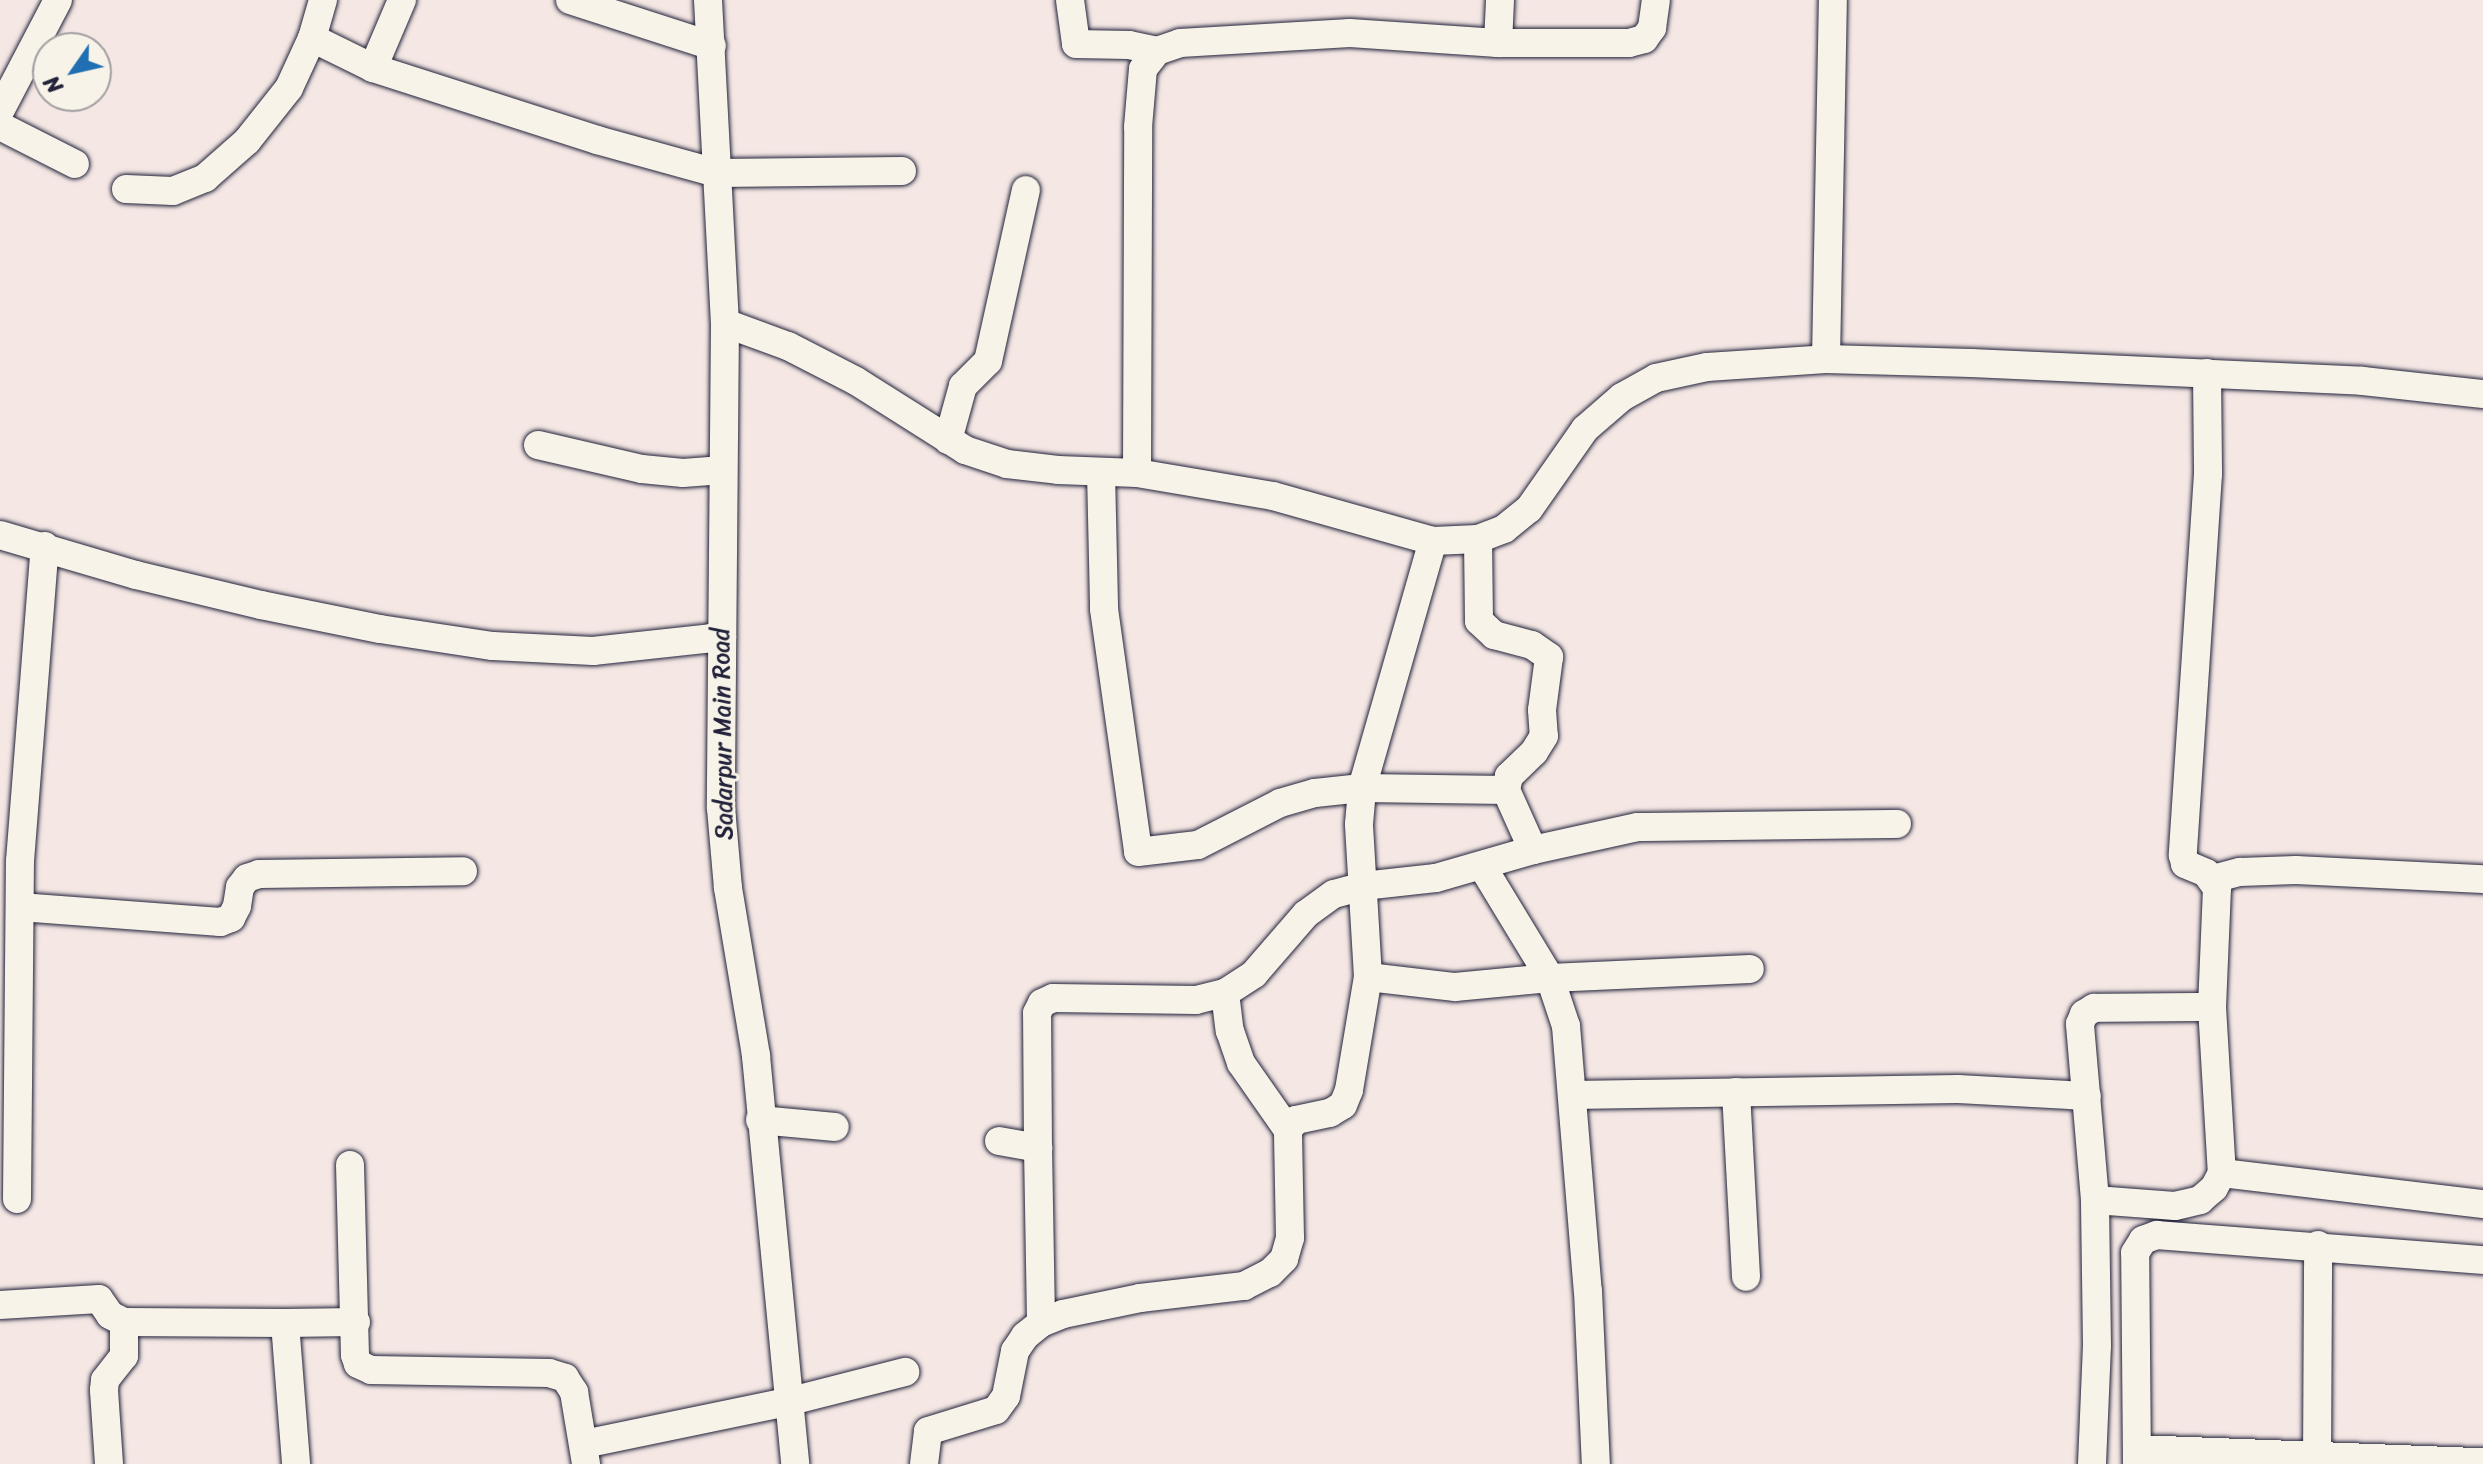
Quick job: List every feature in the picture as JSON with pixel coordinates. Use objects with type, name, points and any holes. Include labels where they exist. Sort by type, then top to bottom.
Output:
[{"type":"street","points":[[0,111],[58,0]]},
{"type":"street","points":[[126,189],[173,191],[205,178],[247,141],[289,88],[312,38],[323,0]]},
{"type":"street","points":[[373,68],[402,0]]},
{"type":"street","points":[[570,0],[712,46]]},
{"type":"street","name":"Sadarpur Main Road","points":[[708,0],[725,323],[721,808],[728,888],[756,1056],[795,1464]]},
{"type":"street","points":[[1070,0],[1076,44],[1129,45],[1157,51],[1180,43],[1350,33],[1498,43],[1629,43],[1644,39],[1652,28],[1656,0]]},
{"type":"street","points":[[1498,43],[1500,0]]},
{"type":"street","points":[[1826,359],[1833,0]]},
{"type":"street","points":[[312,38],[373,68],[597,140],[717,173],[902,171]]},
{"type":"street","points":[[1137,473],[1138,127],[1143,69],[1157,51]]},
{"type":"street","points":[[0,126],[75,164]]},
{"type":"street","points":[[948,440],[963,386],[988,361],[1026,190]]},
{"type":"street","points":[[725,323],[788,346],[843,374],[965,450],[1007,464],[1137,473],[1273,496],[1433,541],[1478,539],[1504,529],[1529,509],[1585,429],[1622,397],[1656,378],[1707,367],[1826,359],[2363,381],[2483,394]]},
{"type":"street","points":[[2207,373],[2208,474],[2183,855],[2185,864],[2213,879],[2240,872],[2296,870],[2483,879]]},
{"type":"street","points":[[538,445],[642,469],[683,473],[723,470]]},
{"type":"street","points":[[1101,472],[1104,609],[1138,852],[1198,845],[1280,803],[1315,793],[1362,788],[1506,790]]},
{"type":"street","points":[[0,535],[136,575],[261,605],[380,629],[493,646],[593,651],[722,637]]},
{"type":"street","points":[[1478,539],[1479,621],[1494,635],[1543,650],[1550,666],[1542,710],[1544,736],[1534,752],[1509,776],[1506,790],[1533,850]]},
{"type":"street","points":[[1288,1130],[1296,1120],[1330,1113],[1343,1105],[1349,1090],[1368,977],[1359,824],[1362,788],[1433,541]]},
{"type":"street","points":[[17,1199],[20,861],[45,546]]},
{"type":"street","points":[[1041,1323],[1037,1013],[1042,1003],[1053,998],[1196,1000],[1225,993],[1254,974],[1306,914],[1334,894],[1363,886],[1403,885],[1533,850],[1658,825],[1897,824]]},
{"type":"street","points":[[1482,866],[1550,978],[1566,1026],[1588,1291],[1596,1464]]},
{"type":"street","points":[[20,907],[220,922],[231,918],[237,906],[240,887],[247,878],[259,874],[463,871]]},
{"type":"street","points":[[2095,1200],[2175,1206],[2200,1200],[2214,1188],[2222,1173],[2212,1007],[2217,888],[2213,879]]},
{"type":"street","points":[[1368,977],[1455,987],[1550,978],[1750,969]]},
{"type":"street","points":[[924,1464],[928,1431],[996,1410],[1006,1396],[1015,1351],[1025,1336],[1041,1323],[1063,1314],[1140,1298],[1244,1286],[1270,1273],[1284,1259],[1290,1238],[1288,1130],[1241,1063],[1230,1031],[1225,993]]},
{"type":"street","points":[[2092,1464],[2097,1346],[2095,1200],[2080,1024],[2084,1014],[2094,1008],[2212,1007]]},
{"type":"street","points":[[1572,1095],[1958,1089],[2087,1096]]},
{"type":"street","points":[[1736,1092],[1746,1277]]},
{"type":"street","points":[[760,1120],[835,1127]]},
{"type":"street","points":[[999,1141],[1038,1148]]},
{"type":"street","points":[[350,1165],[355,1355],[364,1369],[549,1373],[565,1378],[574,1392],[585,1454],[905,1372]]},
{"type":"street","points":[[2222,1173],[2483,1204]]},
{"type":"street","points":[[2483,1260],[2157,1235],[2143,1240],[2135,1253],[2137,1457],[2483,1462]]},
{"type":"street","points":[[2317,1460],[2318,1245]]},
{"type":"street","points":[[0,1305],[99,1299],[110,1315],[124,1322],[356,1322]]},
{"type":"street","points":[[109,1464],[105,1380],[124,1356],[124,1322]]},
{"type":"street","points":[[285,1323],[296,1464]]}]
